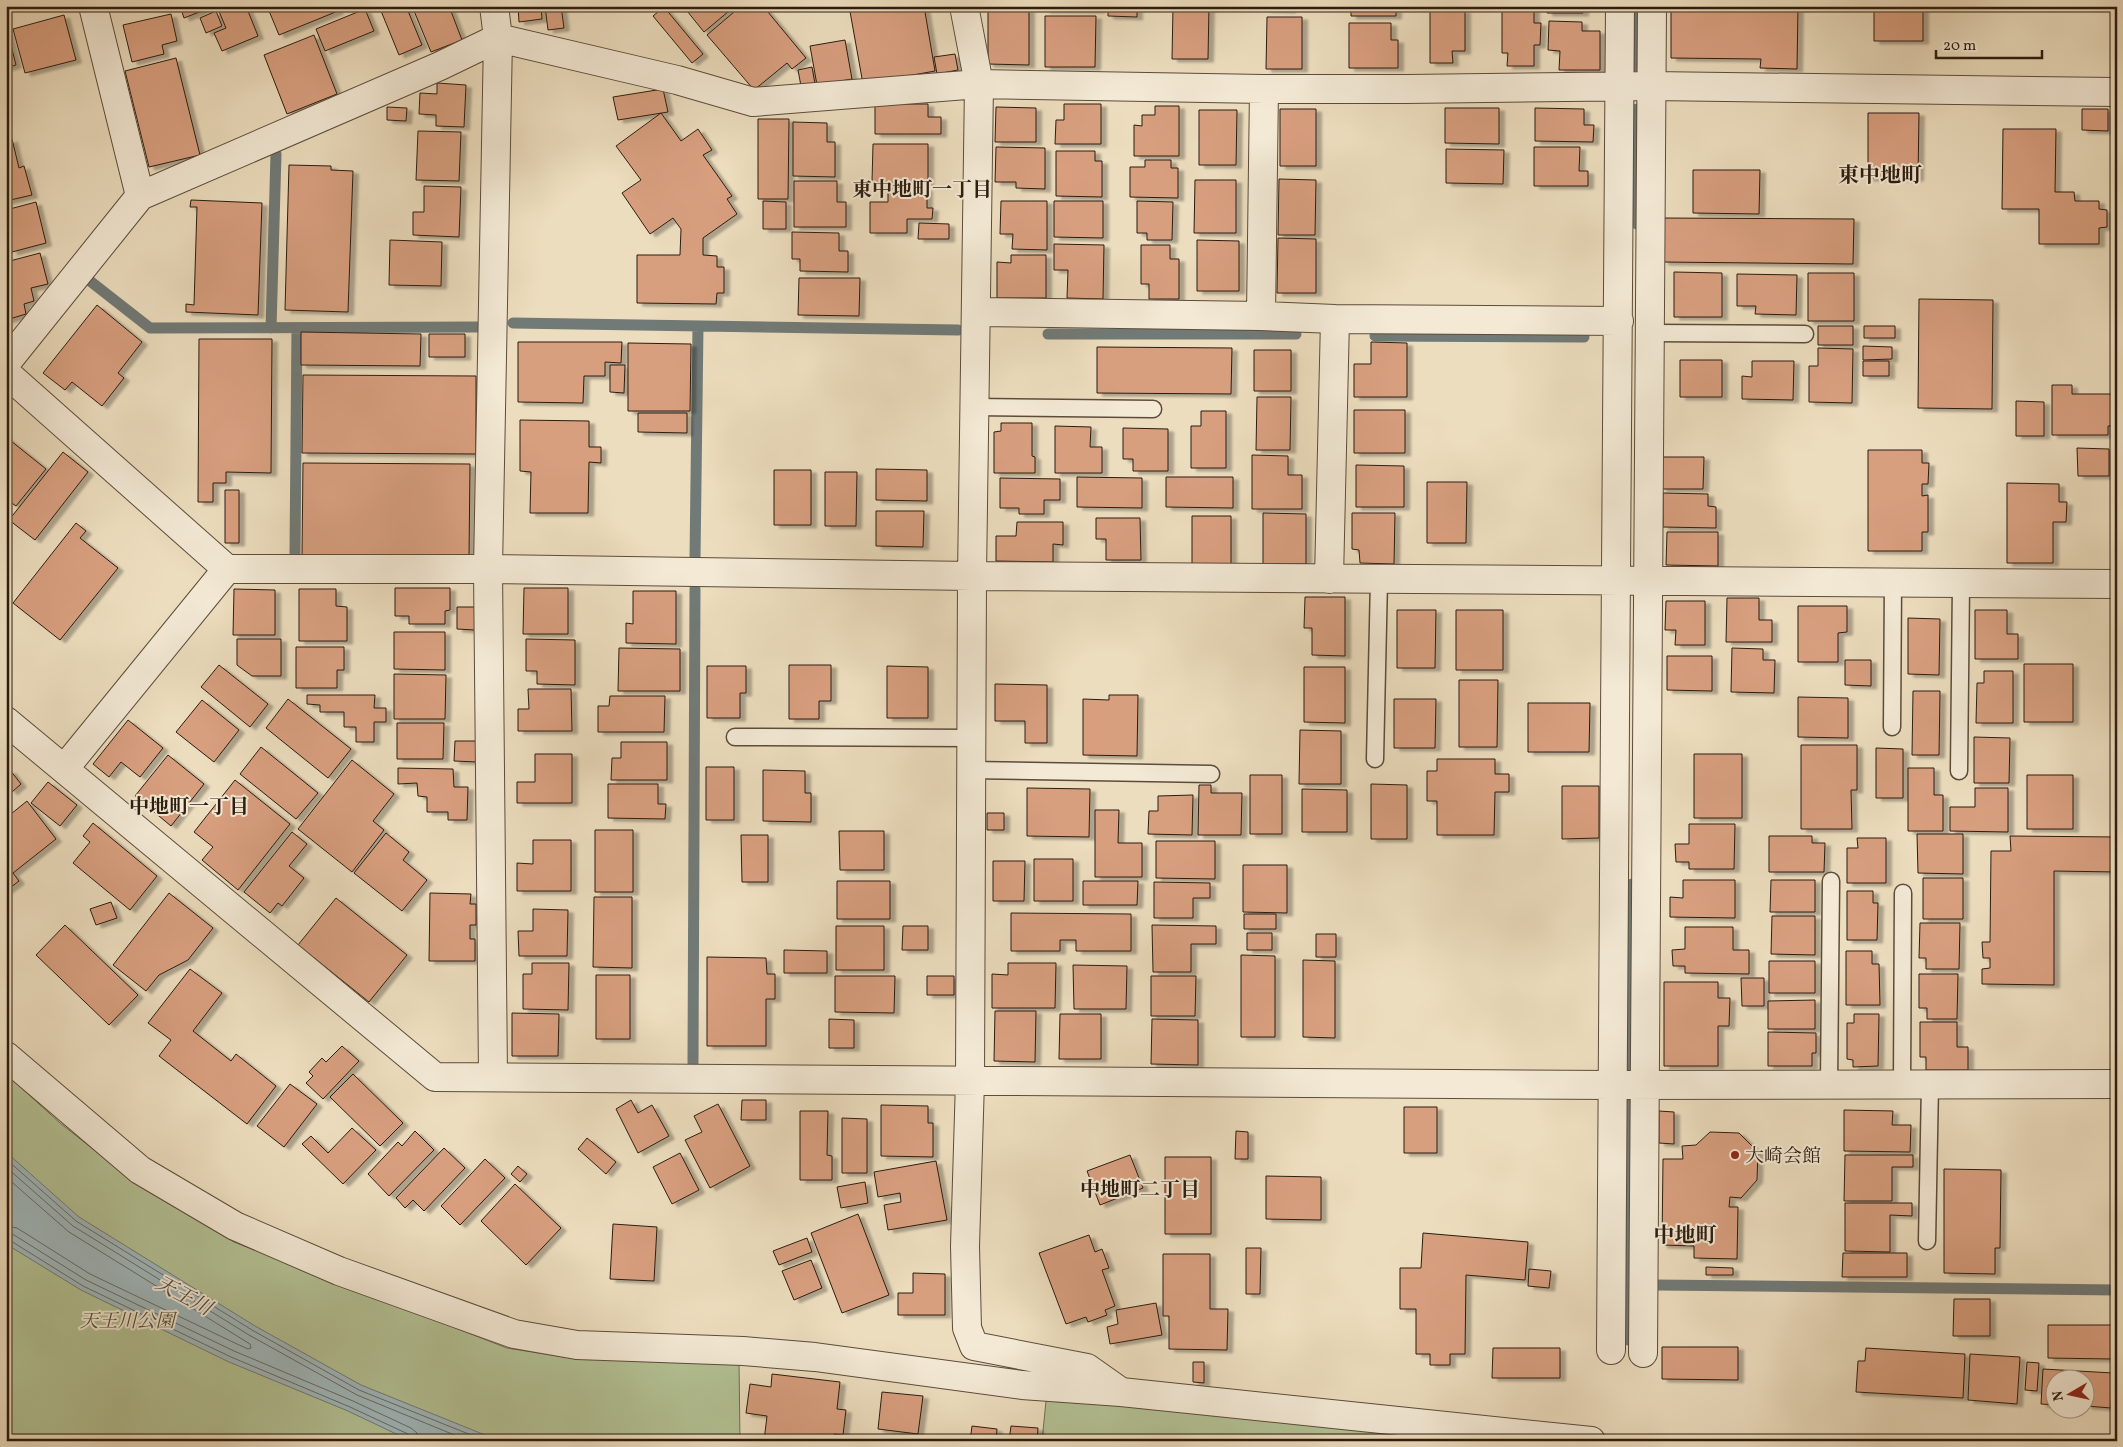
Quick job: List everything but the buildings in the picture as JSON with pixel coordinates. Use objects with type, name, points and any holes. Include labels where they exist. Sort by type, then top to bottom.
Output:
[{"type":"street","points":[[93,6],[140,196]]},
{"type":"street","points":[[493,1076],[488,569],[498,38],[494,6]]},
{"type":"street","points":[[964,6],[979,84],[972,576],[970,1081],[965,1246],[966,1328],[974,1346],[1088,1368],[1121,1392]]},
{"type":"street","points":[[1611,1350],[1611,1085],[1617,581],[1620,6]]},
{"type":"street","points":[[1643,1353],[1652,6]]},
{"type":"street","points":[[6,363],[140,196],[440,66],[498,38],[677,80],[753,102],[979,84],[1264,89],[1652,86],[2117,92]]},
{"type":"street","points":[[1261,316],[1264,89]]},
{"type":"street","points":[[976,312],[1261,316],[1335,319],[1619,321]]},
{"type":"street","points":[[1329,579],[1335,319]]},
{"type":"street","points":[[6,373],[228,569],[488,569],[972,576],[2117,584]]},
{"type":"street","points":[[64,769],[228,569]]},
{"type":"street","points":[[6,721],[434,1077],[1611,1085],[2117,1084]]},
{"type":"street","points":[[6,1056],[140,1170],[235,1226],[338,1271],[514,1334],[577,1345],[743,1351],[815,1357],[1031,1386],[1121,1392],[1591,1441]]},
{"type":"lane","points":[[1651,334],[1805,334]]},
{"type":"lane","points":[[974,407],[1153,409]]},
{"type":"lane","points":[[1375,759],[1379,579]]},
{"type":"lane","points":[[1892,727],[1893,582]]},
{"type":"lane","points":[[1959,771],[1961,583]]},
{"type":"lane","points":[[736,737],[971,738]]},
{"type":"lane","points":[[971,770],[1212,774]]},
{"type":"lane","points":[[1829,1084],[1831,881]]},
{"type":"lane","points":[[1902,1084],[1903,893]]},
{"type":"lane","points":[[1927,1241],[1930,1084]]},
{"type":"green space","name":"天王川公園","points":[[6,1074],[60,1123],[141,1187],[234,1242],[507,1348],[577,1359],[739,1362],[740,1441],[6,1441]]},
{"type":"green space","points":[[1046,1401],[1156,1407],[1461,1441],[1042,1441]]},
{"type":"water","name":"天王川","points":[[6,1152],[79,1217],[255,1326],[361,1385],[500,1441],[411,1441],[348,1411],[229,1362],[81,1290],[6,1244]]},
{"type":"waterway","points":[[1637,6],[1637,66]]},
{"type":"waterway","points":[[1637,109],[1637,224]]},
{"type":"waterway","points":[[271,328],[276,154]]},
{"type":"waterway","points":[[90,281],[150,328],[478,327]]},
{"type":"waterway","points":[[513,323],[958,330]]},
{"type":"waterway","points":[[695,558],[698,326]]},
{"type":"waterway","points":[[295,553],[297,328]]},
{"type":"waterway","points":[[1048,334],[1296,334]]},
{"type":"waterway","points":[[1375,336],[1584,337]]},
{"type":"waterway","points":[[693,1063],[695,589]]},
{"type":"waterway","points":[[1630,1069],[1632,884]]},
{"type":"waterway","points":[[1628,1340],[1630,1101]]},
{"type":"waterway","points":[[1656,1285],[2117,1290]]},
{"type":"place","name":"大崎会館","points":[[1735,1155]]},
{"type":"district","name":"東中地町","points":[[1880,175]]},
{"type":"district","name":"東中地町一丁目","points":[[922,189]]},
{"type":"district","name":"中地町一丁目","points":[[189,806]]},
{"type":"district","name":"中地町二丁目","points":[[1140,1189]]},
{"type":"district","name":"中地町","points":[[1685,1235]]}]
